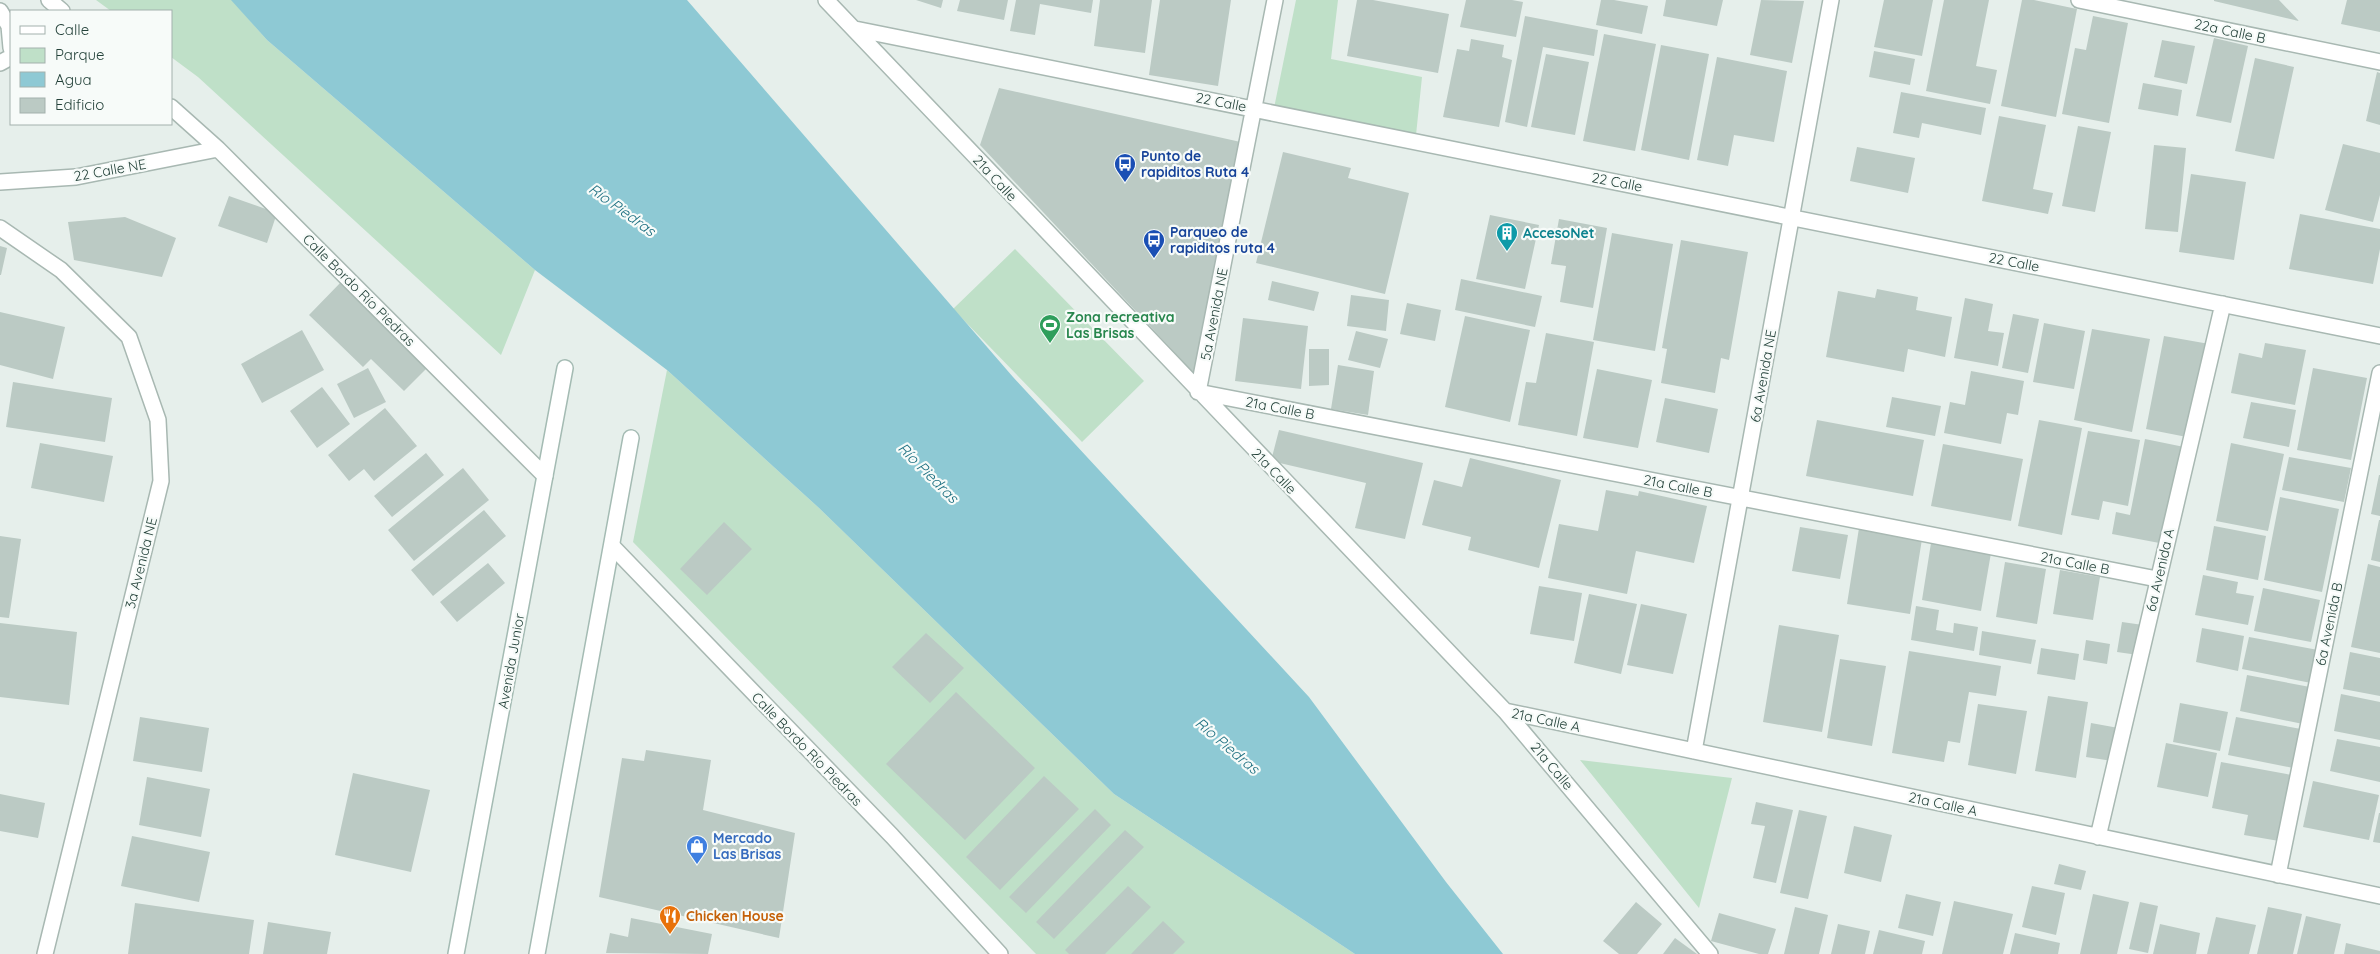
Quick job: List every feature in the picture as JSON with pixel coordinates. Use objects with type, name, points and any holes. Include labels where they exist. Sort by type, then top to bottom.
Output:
[{"type":"street","points":[[49,0],[61,10]]},
{"type":"street","name":"21a Calle","points":[[826,0],[1198,392],[1505,711],[1710,954]]},
{"type":"street","name":"5a Avenida NE","points":[[1198,392],[1275,0]]},
{"type":"street","name":"6a Avenida NE","points":[[1694,751],[1831,0]]},
{"type":"street","name":"22a Calle B","points":[[2079,0],[2380,62]]},
{"type":"street","points":[[0,11],[9,26],[10,37]]},
{"type":"street","name":"22 Calle","points":[[855,29],[2380,336]]},
{"type":"street","name":"Calle Bordo Río Piedras","points":[[172,109],[218,149],[545,476]]},
{"type":"street","name":"22 Calle NE","points":[[0,182],[76,177],[218,149]]},
{"type":"street","name":"3a Avenida NE","points":[[0,228],[61,270],[130,337],[158,420],[161,482],[45,954]]},
{"type":"street","name":"6a Avenida A","points":[[2098,837],[2223,304]]},
{"type":"street","name":"Avenida Junior","points":[[456,954],[565,368]]},
{"type":"street","name":"6a Avenida B","points":[[2278,875],[2380,373]]},
{"type":"street","name":"21a Calle B","points":[[1198,392],[2157,579]]},
{"type":"street","points":[[537,954],[632,438]]},
{"type":"street","name":"Calle Bordo Río Piedras","points":[[612,546],[892,836],[1000,954]]},
{"type":"street","name":"21a Calle A","points":[[1505,711],[2380,896]]},
{"type":"green space","points":[[96,0],[232,0],[267,40],[535,270],[501,355],[198,77],[172,58],[172,10],[110,10]]},
{"type":"green space","points":[[1296,0],[1338,0],[1331,59],[1422,77],[1416,135],[1274,108]]},
{"type":"green space","points":[[1015,249],[1144,381],[1082,442],[953,309]]},
{"type":"green space","points":[[667,370],[819,508],[1114,794],[1355,954],[1036,954],[633,542]]},
{"type":"green space","points":[[1580,760],[1732,778],[1699,908]]},
{"type":"water","name":"Río Piedras","points":[[231,0],[687,0],[1013,377],[1309,697],[1446,882],[1503,954],[1355,954],[1114,794],[819,508],[667,370],[535,270],[267,40]]},
{"type":"building","points":[[916,0],[943,0],[941,8]]},
{"type":"building","points":[[960,0],[1008,0],[1004,20],[957,11]]},
{"type":"building","points":[[1016,0],[1093,0],[1091,13],[1040,4],[1035,35],[1010,31]]},
{"type":"building","points":[[1100,0],[1152,0],[1145,53],[1094,46]]},
{"type":"building","points":[[1160,0],[1231,0],[1218,86],[1149,75]]},
{"type":"building","points":[[1357,0],[1373,0],[1449,14],[1438,73],[1347,56]]},
{"type":"building","points":[[1466,0],[1512,0],[1523,2],[1516,37],[1460,27]]},
{"type":"building","points":[[1601,0],[1614,0],[1648,6],[1642,34],[1596,25]]},
{"type":"building","points":[[1666,0],[1723,0],[1717,26],[1663,16]]},
{"type":"building","points":[[1761,0],[1804,1],[1792,63],[1750,55]]},
{"type":"building","points":[[1884,0],[1933,0],[1922,56],[1874,47]]},
{"type":"building","points":[[1944,0],[1989,0],[1976,66],[1997,70],[1990,104],[1926,91]]},
{"type":"building","points":[[2022,0],[2034,0],[2077,9],[2056,117],[2001,106]]},
{"type":"building","points":[[2214,0],[2279,0],[2299,21],[2214,1]]},
{"type":"building","points":[[2347,0],[2380,0],[2380,32],[2341,24]]},
{"type":"building","points":[[1525,16],[1598,30],[1594,56],[1543,47],[1527,127],[1505,122]]},
{"type":"building","points":[[2093,16],[2128,23],[2109,123],[2062,114],[2075,48],[2086,50]]},
{"type":"building","points":[[1604,34],[1656,44],[1635,151],[1583,141]]},
{"type":"building","points":[[2214,38],[2248,46],[2231,123],[2196,116]]},
{"type":"building","points":[[1471,39],[1504,45],[1502,57],[1512,60],[1499,127],[1443,117],[1457,49],[1469,51]]},
{"type":"building","points":[[2162,40],[2195,46],[2187,84],[2154,77]]},
{"type":"building","points":[[1661,45],[1709,54],[1689,160],[1641,150]]},
{"type":"building","points":[[1874,51],[1915,59],[1910,85],[1869,77]]},
{"type":"building","points":[[1546,54],[1589,62],[1575,135],[1531,127]]},
{"type":"building","points":[[1717,57],[1787,71],[1774,142],[1734,135],[1728,166],[1697,160]]},
{"type":"building","points":[[2255,58],[2294,67],[2274,159],[2235,151]]},
{"type":"building","points":[[2377,72],[2380,73],[2380,125],[2366,121]]},
{"type":"building","points":[[2143,83],[2182,90],[2178,116],[2138,109]]},
{"type":"building","name":"Parqueo de rapiditos ruta 4","points":[[999,88],[1245,143],[1194,373],[980,145]]},
{"type":"building","points":[[1901,92],[1986,108],[1981,135],[1922,123],[1919,138],[1893,133]]},
{"type":"building","points":[[1999,116],[2046,125],[2033,189],[2053,193],[2048,214],[1982,201]]},
{"type":"building","points":[[2078,126],[2111,132],[2095,212],[2062,206]]},
{"type":"building","points":[[2343,144],[2380,153],[2380,195],[2373,222],[2325,210]]},
{"type":"building","points":[[2154,145],[2186,148],[2178,232],[2145,229]]},
{"type":"building","points":[[1857,147],[1915,158],[1908,193],[1850,181]]},
{"type":"building","points":[[1283,152],[1351,168],[1348,178],[1409,193],[1385,294],[1256,263]]},
{"type":"building","points":[[2191,174],[2246,182],[2234,260],[2179,252]]},
{"type":"building","points":[[229,196],[277,213],[267,243],[218,226]]},
{"type":"building","points":[[2300,214],[2380,229],[2380,249],[2373,284],[2289,269]]},
{"type":"building","name":"AccesoNet","points":[[1490,215],[1539,225],[1525,289],[1476,279]]},
{"type":"building","points":[[125,217],[176,238],[162,277],[74,260],[68,222]]},
{"type":"building","points":[[1559,219],[1607,228],[1593,308],[1560,302],[1566,266],[1551,264]]},
{"type":"building","points":[[1612,233],[1673,244],[1655,351],[1593,340]]},
{"type":"building","points":[[1681,240],[1748,252],[1729,360],[1721,358],[1715,393],[1661,383],[1667,349],[1662,348]]},
{"type":"building","points":[[0,246],[7,248],[1,275],[0,275]]},
{"type":"building","points":[[1461,279],[1542,296],[1535,327],[1455,310]]},
{"type":"building","points":[[342,281],[430,365],[404,391],[371,359],[363,367],[309,315]]},
{"type":"building","points":[[1272,281],[1319,292],[1314,311],[1268,300]]},
{"type":"building","points":[[1877,289],[1918,297],[1916,310],[1952,317],[1945,357],[1908,349],[1904,372],[1826,357],[1838,291],[1875,298]]},
{"type":"building","points":[[1351,295],[1389,300],[1386,331],[1347,326]]},
{"type":"building","points":[[1965,298],[1993,304],[1988,331],[2004,333],[1998,366],[1954,358]]},
{"type":"building","points":[[1407,303],[1441,310],[1435,341],[1400,334]]},
{"type":"building","points":[[0,312],[65,327],[53,379],[0,365]]},
{"type":"building","points":[[2013,314],[2039,319],[2028,373],[2002,368]]},
{"type":"building","points":[[1465,316],[1530,330],[1510,422],[1445,407]]},
{"type":"building","points":[[1243,318],[1308,326],[1301,389],[1235,381]]},
{"type":"building","points":[[2044,323],[2085,331],[2074,389],[2033,382]]},
{"type":"building","points":[[2092,329],[2150,339],[2132,432],[2074,420]]},
{"type":"building","points":[[302,330],[324,370],[262,403],[241,364]]},
{"type":"building","points":[[1356,331],[1388,339],[1380,368],[1348,360]]},
{"type":"building","points":[[1546,333],[1594,342],[1577,436],[1518,425],[1526,382],[1536,383]]},
{"type":"building","points":[[2164,336],[2215,345],[2197,439],[2146,429]]},
{"type":"building","points":[[2265,343],[2306,350],[2295,405],[2231,393],[2239,353],[2262,358]]},
{"type":"building","points":[[1309,349],[1329,349],[1329,385],[1309,386]]},
{"type":"building","points":[[1338,365],[1374,371],[1368,415],[1331,409]]},
{"type":"building","points":[[368,368],[386,402],[354,418],[337,384]]},
{"type":"building","points":[[2313,368],[2367,378],[2351,460],[2297,450]]},
{"type":"building","points":[[1597,369],[1652,380],[1638,448],[1583,438]]},
{"type":"building","points":[[1971,371],[2024,381],[2018,415],[2007,413],[2001,444],[1944,433],[1950,402],[1965,405]]},
{"type":"building","points":[[13,382],[112,398],[105,442],[6,427]]},
{"type":"building","points":[[322,387],[350,424],[317,448],[290,411]]},
{"type":"building","points":[[1892,397],[1941,406],[1935,436],[1886,427]]},
{"type":"building","points":[[1665,398],[1718,409],[1709,453],[1656,442]]},
{"type":"building","points":[[2251,402],[2296,410],[2289,447],[2243,438]]},
{"type":"building","points":[[385,408],[417,446],[374,481],[364,469],[349,481],[328,455]]},
{"type":"building","points":[[1817,420],[1924,440],[1913,496],[1806,476]]},
{"type":"building","points":[[2039,420],[2082,428],[2062,535],[2018,526]]},
{"type":"building","points":[[1279,430],[1423,463],[1405,539],[1355,528],[1366,483],[1271,461]]},
{"type":"building","points":[[2088,431],[2140,440],[2128,506],[2103,501],[2099,520],[2071,515]]},
{"type":"building","points":[[2145,439],[2189,448],[2170,545],[2112,534],[2116,512],[2130,515]]},
{"type":"building","points":[[40,443],[113,456],[104,502],[31,488]]},
{"type":"building","points":[[2231,443],[2284,454],[2268,531],[2216,521]]},
{"type":"building","points":[[1943,444],[2023,459],[2011,521],[1931,506]]},
{"type":"building","points":[[426,453],[444,475],[392,517],[374,496]]},
{"type":"building","points":[[2289,457],[2351,468],[2344,502],[2282,490]]},
{"type":"building","points":[[1470,458],[1561,480],[1539,568],[1468,550],[1471,537],[1422,525],[1434,480],[1462,487]]},
{"type":"building","points":[[463,468],[489,500],[414,561],[388,530]]},
{"type":"building","points":[[2380,475],[2380,516],[2371,514]]},
{"type":"building","points":[[1606,490],[1638,496],[1639,491],[1707,506],[1694,563],[1636,551],[1627,594],[1548,578],[1559,524],[1598,531]]},
{"type":"building","points":[[2280,497],[2339,509],[2322,592],[2264,580]]},
{"type":"building","points":[[484,510],[506,536],[433,596],[411,570]]},
{"type":"building","points":[[2380,520],[2380,562],[2371,560]]},
{"type":"building","points":[[724,522],[752,549],[707,595],[680,569]]},
{"type":"building","points":[[2214,526],[2266,536],[2258,580],[2206,570]]},
{"type":"building","points":[[1800,527],[1848,535],[1840,579],[1792,571]]},
{"type":"building","points":[[1859,528],[1922,539],[1910,614],[1847,604]]},
{"type":"building","points":[[0,536],[21,539],[9,618],[0,617]]},
{"type":"building","points":[[1931,543],[1991,553],[1981,611],[1922,600]]},
{"type":"building","points":[[2005,562],[2046,569],[2037,624],[1996,617]]},
{"type":"building","points":[[488,563],[505,583],[457,622],[440,602]]},
{"type":"building","points":[[2368,564],[2380,567],[2380,653],[2351,647]]},
{"type":"building","points":[[2060,570],[2100,577],[2093,620],[2053,614]]},
{"type":"building","points":[[2203,575],[2238,582],[2236,593],[2254,596],[2248,625],[2195,615]]},
{"type":"building","points":[[1539,586],[1582,593],[1574,641],[1530,634]]},
{"type":"building","points":[[2263,588],[2320,600],[2311,642],[2254,631]]},
{"type":"building","points":[[1589,594],[1637,604],[1621,674],[1574,663]]},
{"type":"building","points":[[1641,604],[1687,614],[1673,674],[1627,665]]},
{"type":"building","points":[[1916,606],[1939,610],[1936,630],[1953,633],[1954,623],[1978,627],[1974,651],[1911,640]]},
{"type":"building","points":[[2122,622],[2143,625],[2138,655],[2117,652]]},
{"type":"building","points":[[0,623],[77,632],[69,705],[0,697]]},
{"type":"building","points":[[1779,625],[1839,635],[1822,732],[1763,722]]},
{"type":"building","points":[[2202,628],[2244,636],[2238,671],[2196,662]]},
{"type":"building","points":[[1982,631],[2036,640],[2031,664],[1979,655]]},
{"type":"building","points":[[926,633],[964,668],[930,703],[892,667]]},
{"type":"building","points":[[2249,637],[2318,650],[2311,683],[2242,669]]},
{"type":"building","points":[[2086,640],[2110,644],[2107,664],[2083,660]]},
{"type":"building","points":[[2041,648],[2079,654],[2075,680],[2037,674]]},
{"type":"building","points":[[1909,651],[2001,666],[1996,696],[1969,692],[1960,743],[1948,741],[1944,762],[1892,753]]},
{"type":"building","points":[[2350,652],[2380,658],[2380,696],[2343,689]]},
{"type":"building","points":[[1840,659],[1886,666],[1872,746],[1827,738]]},
{"type":"building","points":[[2247,675],[2310,687],[2303,724],[2240,711]]},
{"type":"building","points":[[956,692],[1035,768],[965,840],[886,764]]},
{"type":"building","points":[[2341,694],[2380,702],[2380,740],[2334,731]]},
{"type":"building","points":[[2048,696],[2088,702],[2076,778],[2035,771]]},
{"type":"building","points":[[2180,703],[2228,712],[2220,751],[2173,742]]},
{"type":"building","points":[[1978,704],[2027,711],[2016,774],[1968,765]]},
{"type":"building","points":[[140,717],[209,728],[202,772],[133,761]]},
{"type":"building","points":[[2236,717],[2301,729],[2293,768],[2228,755]]},
{"type":"building","points":[[2091,723],[2124,729],[2119,762],[2086,757]]},
{"type":"building","points":[[2337,739],[2380,747],[2380,782],[2330,771]]},
{"type":"building","points":[[2166,743],[2217,753],[2208,797],[2157,787]]},
{"type":"building","name":"Mercado Las Brisas","points":[[646,750],[711,760],[703,810],[795,833],[779,938],[599,897],[622,758],[644,761]]},
{"type":"building","points":[[2221,762],[2292,775],[2279,841],[2244,835],[2248,815],[2212,808]]},
{"type":"building","points":[[353,773],[430,790],[411,872],[335,855]]},
{"type":"building","points":[[1044,776],[1079,809],[1000,890],[966,857]]},
{"type":"building","points":[[147,777],[210,789],[201,837],[139,825]]},
{"type":"building","points":[[2313,781],[2379,795],[2369,840],[2303,827]]},
{"type":"building","points":[[0,794],[45,803],[38,838],[0,831]]},
{"type":"building","points":[[1756,802],[1793,810],[1776,883],[1753,878],[1765,826],[1751,824]]},
{"type":"building","points":[[1095,809],[1111,825],[1026,913],[1009,897]]},
{"type":"building","points":[[1799,810],[1827,816],[1808,899],[1780,893]]},
{"type":"building","points":[[2380,813],[2380,843],[2373,842]]},
{"type":"building","points":[[1854,826],[1892,835],[1881,882],[1844,873]]},
{"type":"building","points":[[1125,830],[1144,847],[1054,939],[1036,922]]},
{"type":"building","points":[[132,836],[210,852],[199,902],[121,886]]},
{"type":"building","points":[[2059,864],[2086,871],[2081,890],[2054,884]]},
{"type":"building","points":[[1128,886],[1151,907],[1105,954],[1069,954],[1065,950]]},
{"type":"building","points":[[2032,886],[2065,893],[2056,935],[2022,927]]},
{"type":"building","points":[[1906,894],[1941,902],[1933,936],[1898,928]]},
{"type":"building","points":[[2093,894],[2129,902],[2117,954],[2080,954]]},
{"type":"building","points":[[1954,901],[2013,914],[2003,954],[1942,954]]},
{"type":"building","points":[[1636,902],[1662,924],[1637,954],[1619,954],[1603,941]]},
{"type":"building","points":[[2140,902],[2158,906],[2148,953],[2129,949]]},
{"type":"building","points":[[135,903],[254,920],[249,954],[128,954]]},
{"type":"building","points":[[1795,907],[1828,915],[1819,954],[1784,954]]},
{"type":"building","points":[[2268,907],[2302,914],[2293,954],[2257,954]]},
{"type":"building","points":[[1719,913],[1776,929],[1768,954],[1759,954],[1711,941]]},
{"type":"building","points":[[2306,916],[2341,924],[2334,954],[2297,954]]},
{"type":"building","points":[[2216,917],[2256,925],[2249,954],[2207,954]]},
{"type":"building","name":"Chicken House","points":[[631,918],[712,934],[708,954],[606,953],[610,933],[628,937]]},
{"type":"building","points":[[1163,921],[1185,942],[1173,954],[1131,954]]},
{"type":"building","points":[[268,922],[331,932],[327,954],[263,954]]},
{"type":"building","points":[[1838,924],[1870,931],[1865,954],[1831,954]]},
{"type":"building","points":[[2160,924],[2200,933],[2196,954],[2153,954]]},
{"type":"building","points":[[1879,930],[1925,941],[1922,954],[1873,954]]},
{"type":"building","points":[[2015,933],[2060,943],[2058,954],[2010,954]]},
{"type":"building","points":[[1675,938],[1697,954],[1663,954]]},
{"type":"building","points":[[2346,943],[2380,951],[2380,954],[2344,954]]},
{"type":"place","name":"Punto de rapiditos Ruta 4","points":[[1125,183]]},
{"type":"place","name":"AccesoNet","points":[[1507,252]]},
{"type":"place","name":"Parqueo de rapiditos ruta 4","points":[[1154,259]]},
{"type":"place","name":"Zona recreativa Las Brisas","points":[[1050,344]]},
{"type":"place","name":"Mercado Las Brisas","points":[[697,865]]},
{"type":"place","name":"Chicken House","points":[[670,935]]}]
